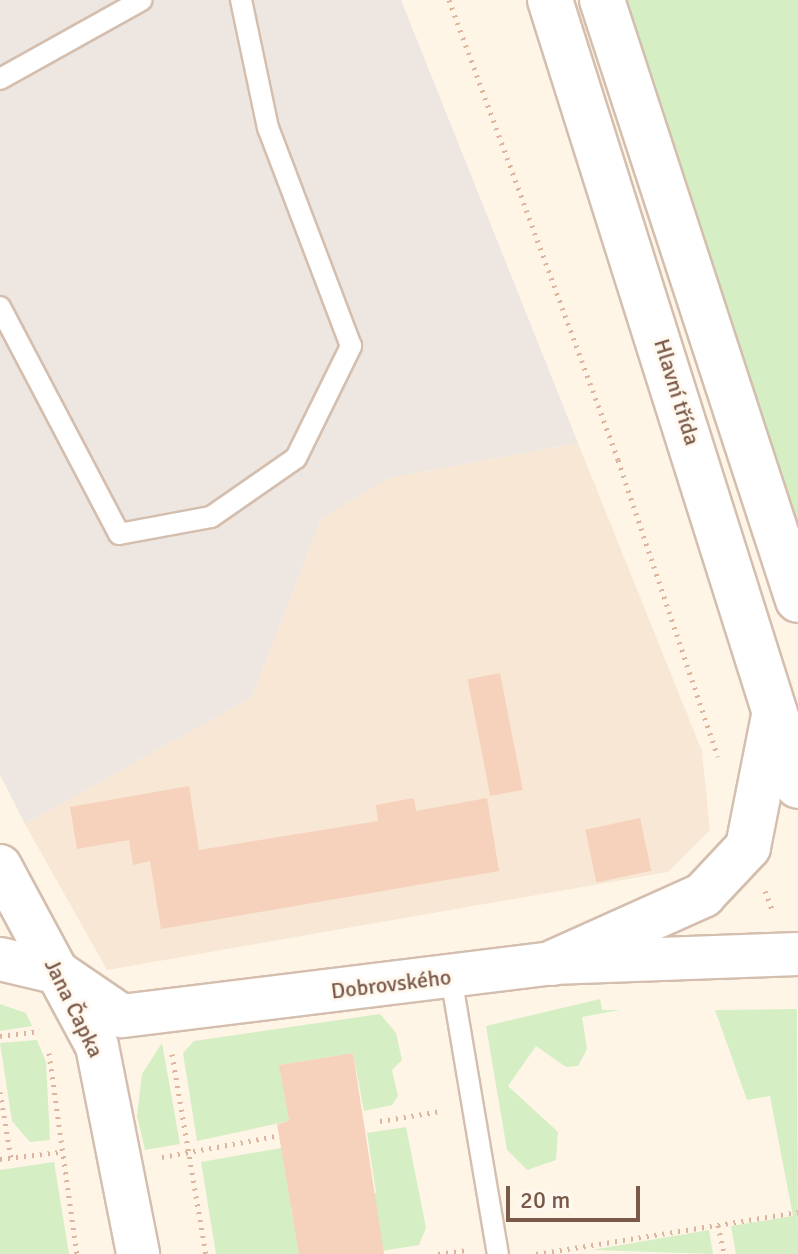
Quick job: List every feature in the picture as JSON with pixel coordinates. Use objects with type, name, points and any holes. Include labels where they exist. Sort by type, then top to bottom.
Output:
[{"type":"main road","name":"Hlavní třída","points":[[550,0],[798,786]]},
{"type":"main road","points":[[602,0],[798,600]]},
{"type":"main road","points":[[552,963],[703,895],[748,847],[774,714]]},
{"type":"street","name":"Jana Čapka","points":[[0,866],[29,966],[97,1046],[138,1254]]},
{"type":"street","name":"Dobrovského","points":[[29,966],[122,1016],[552,963],[794,954]]},
{"type":"lane","points":[[0,79],[142,0]]},
{"type":"lane","points":[[0,307],[119,534],[211,517],[296,458],[351,346],[268,128],[241,0]]},
{"type":"lane","points":[[451,977],[498,1254]]},
{"type":"path","points":[[449,0],[618,460],[723,773]]},
{"type":"path","points":[[748,847],[794,954]]},
{"type":"path","points":[[0,1036],[53,1029]]},
{"type":"path","points":[[51,1038],[59,1152],[77,1254]]},
{"type":"path","points":[[180,1045],[171,1055],[206,1254]]},
{"type":"path","points":[[0,1092],[11,1158]]},
{"type":"path","points":[[380,1121],[474,1106]]},
{"type":"path","points":[[63,1176],[276,1136]]},
{"type":"path","points":[[0,1159],[59,1152]]},
{"type":"path","points":[[536,1254],[580,1250],[798,1212]]},
{"type":"path","points":[[718,1225],[724,1254]]},
{"type":"path","points":[[438,1254],[477,1248]]},
{"type":"shaded area","points":[[0,0],[401,0],[578,443],[389,478],[321,519],[252,697],[25,824],[0,775]]},
{"type":"shaded area","points":[[578,443],[702,751],[710,830],[668,872],[107,970],[25,824],[252,697],[321,519],[389,478]]},
{"type":"green space","points":[[626,0],[798,0],[798,528]]},
{"type":"green space","points":[[600,999],[602,1010],[620,1010],[582,1017],[587,1049],[578,1066],[566,1067],[536,1046],[508,1086],[558,1132],[556,1160],[527,1170],[507,1150],[486,1026]]},
{"type":"green space","points":[[0,1004],[26,1013],[32,1026],[0,1031]]},
{"type":"green space","points":[[797,1009],[798,1254],[736,1254],[731,1226],[793,1216],[770,1096],[747,1100],[715,1010]]},
{"type":"green space","points":[[380,1014],[396,1033],[402,1060],[392,1070],[398,1096],[392,1105],[364,1111],[353,1053],[280,1065],[289,1121],[197,1141],[183,1053],[194,1041]]},
{"type":"green space","points":[[37,1040],[46,1062],[50,1140],[30,1142],[12,1121],[0,1043]]},
{"type":"green space","points":[[162,1043],[180,1144],[145,1150],[137,1116],[142,1074]]},
{"type":"green space","points":[[406,1127],[426,1228],[419,1245],[376,1252],[365,1195],[376,1193],[367,1133]]},
{"type":"green space","points":[[292,1146],[291,1207],[300,1254],[216,1254],[201,1162]]},
{"type":"green space","points":[[54,1162],[69,1254],[0,1254],[0,1170]]},
{"type":"green space","points":[[709,1230],[713,1254],[592,1250]]},
{"type":"building","points":[[500,673],[523,790],[490,796],[468,679]]},
{"type":"building","points":[[189,786],[199,850],[378,821],[376,805],[414,798],[416,811],[487,798],[499,871],[161,929],[150,861],[133,865],[129,840],[77,849],[70,807]]},
{"type":"building","points":[[640,818],[651,871],[596,882],[585,830]]},
{"type":"building","points":[[353,1053],[384,1254],[299,1254],[277,1124],[289,1121],[279,1065]]}]
